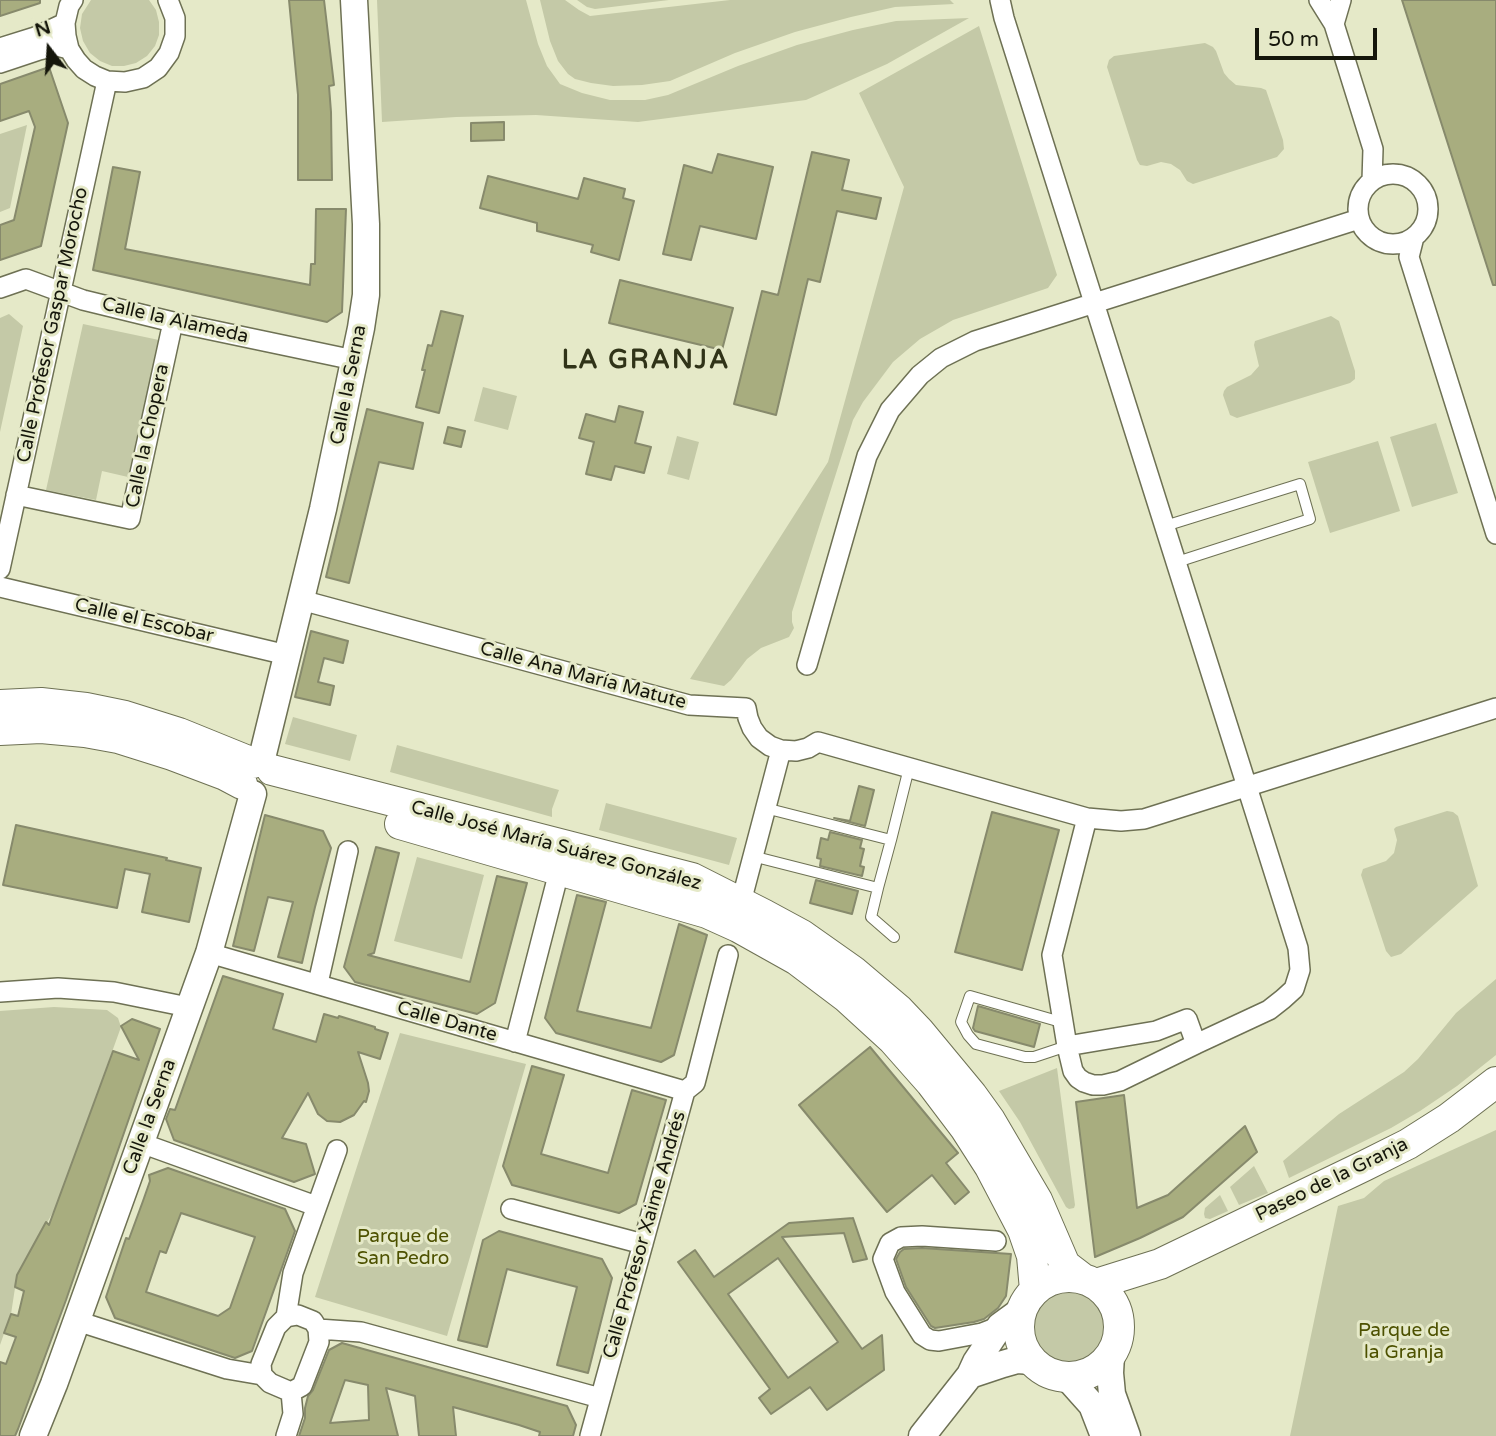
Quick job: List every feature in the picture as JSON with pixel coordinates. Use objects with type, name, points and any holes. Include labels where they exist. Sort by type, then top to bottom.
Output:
[{"type":"main road","points":[[0,711],[41,728],[117,738],[225,775],[258,777]]},
{"type":"main road","name":"Calle José María Suárez González","points":[[258,777],[492,827],[692,878],[802,935],[829,952],[878,991],[919,1031],[990,1120],[1037,1200],[1065,1265],[1089,1281]]},
{"type":"main road","name":"Calle José María Suárez González","points":[[258,777],[296,795],[561,864],[738,927],[797,960],[846,997],[893,1040],[931,1083],[990,1167],[1023,1230],[1032,1256],[1019,1309]]},
{"type":"main road","points":[[492,827],[510,844],[561,864],[619,873],[642,866]]},
{"type":"main road","name":"Paseo de la Granja","points":[[1119,1319],[1139,1284],[1160,1264],[1408,1143],[1449,1118],[1496,1082]]},
{"type":"main road","name":"Paseo de la Granja","points":[[1089,1281],[1160,1264]]},
{"type":"main road","points":[[1066,1277],[1089,1281],[1107,1293],[1114,1305],[1119,1319],[1116,1343],[1111,1355],[1099,1367],[1084,1375],[1054,1375],[1032,1361],[1024,1350],[1020,1337],[1019,1309],[1049,1281],[1066,1277]]},
{"type":"street","points":[[73,0],[65,23],[69,48],[76,60],[95,76],[107,81],[125,82],[143,78],[158,68],[169,53],[175,36],[175,18],[168,0]]},
{"type":"street","name":"Calle la Serna","points":[[33,1436],[209,953],[258,777],[323,509],[366,295],[366,224],[354,0]]},
{"type":"street","points":[[1000,0],[1298,948],[1300,970],[1294,989],[1269,1010],[1120,1082],[1093,1085],[1077,1078],[1070,1063],[1052,955],[1087,817]]},
{"type":"street","points":[[1319,0],[1334,24],[1373,149],[1372,181]]},
{"type":"street","points":[[1334,24],[1341,0]]},
{"type":"street","points":[[0,48],[35,37],[65,23]]},
{"type":"street","points":[[0,63],[57,46],[69,48]]},
{"type":"street","name":"Calle Profesor Gaspar Morocho","points":[[1,560],[10,505],[107,81]]},
{"type":"street","points":[[1373,149],[1393,174]]},
{"type":"street","points":[[1393,174],[1404,175],[1413,180],[1421,188],[1428,208],[1422,229],[1414,237],[1393,244],[1372,237],[1364,229],[1358,208],[1365,188],[1372,181],[1393,174]]},
{"type":"street","points":[[807,665],[867,456],[890,410],[920,375],[941,358],[975,341],[1359,219]]},
{"type":"street","points":[[1414,237],[1409,257],[1496,534]]},
{"type":"street","points":[[1393,244],[1409,257]]},
{"type":"street","name":"Calle la Alameda","points":[[0,288],[26,279],[83,300],[354,360]]},
{"type":"street","name":"Calle la Chopera","points":[[10,505],[130,519],[173,322]]},
{"type":"street","name":"Calle el Escobar","points":[[0,587],[287,655]]},
{"type":"street","name":"Calle Ana María Matute","points":[[301,600],[689,705],[746,708],[752,728],[759,738],[781,750]]},
{"type":"street","points":[[741,902],[781,750],[796,751],[818,742],[1087,817],[1121,821],[1144,819],[1496,708]]},
{"type":"street","points":[[318,983],[348,850]]},
{"type":"street","points":[[515,1042],[561,864]]},
{"type":"street","name":"Calle Dante","points":[[209,953],[685,1091]]},
{"type":"street","name":"Calle Profesor Xaime Andrés","points":[[590,1436],[685,1091],[695,1083],[728,955]]},
{"type":"street","points":[[0,992],[58,988],[114,992],[188,1007]]},
{"type":"street","points":[[1067,1045],[1156,1031],[1186,1019],[1196,1044]]},
{"type":"street","points":[[141,1143],[316,1206]]},
{"type":"street","points":[[262,1375],[261,1364],[276,1328],[286,1317],[293,1273],[337,1150]]},
{"type":"street","points":[[511,1209],[643,1244]]},
{"type":"street","points":[[996,1241],[901,1237],[890,1243],[883,1259],[895,1292],[922,1335],[930,1340],[939,1342],[982,1334],[1019,1309]]},
{"type":"street","points":[[922,1436],[1019,1309]]},
{"type":"street","points":[[286,1317],[298,1315],[313,1321],[318,1329],[319,1342],[302,1386],[290,1392]]},
{"type":"street","points":[[77,1321],[227,1369],[262,1375],[290,1392]]},
{"type":"street","points":[[318,1329],[362,1332],[600,1398]]},
{"type":"street","points":[[955,1338],[968,1342],[975,1351],[973,1368]]},
{"type":"street","points":[[1111,1355],[1112,1394],[1127,1436]]},
{"type":"street","points":[[973,1368],[1017,1360],[1032,1361]]},
{"type":"street","points":[[1067,1377],[1092,1405],[1104,1436]]},
{"type":"street","points":[[286,1436],[293,1414],[290,1392]]},
{"type":"lane","points":[[1165,526],[1300,484],[1310,519],[1177,562]]},
{"type":"lane","points":[[894,937],[871,917],[909,768]]},
{"type":"lane","points":[[765,808],[891,840]]},
{"type":"lane","points":[[752,856],[878,888]]},
{"type":"lane","points":[[1062,1018],[1054,1020],[970,996],[961,1022],[976,1044],[1025,1057],[1034,1057],[1067,1045]]},
{"type":"green space","points":[[91,0],[149,0],[156,10],[159,35],[147,56],[136,63],[112,66],[90,53],[80,28],[82,14]]},
{"type":"green space","points":[[377,0],[526,0],[538,44],[547,66],[560,84],[610,100],[645,100],[668,95],[797,45],[853,30],[896,21],[969,18],[887,64],[806,100],[638,122],[536,115],[382,122]]},
{"type":"green space","points":[[540,0],[565,0],[590,16],[730,0],[950,0],[954,4],[895,7],[851,17],[795,32],[735,53],[670,81],[613,86],[575,79],[568,74],[558,61],[550,41]]},
{"type":"green space","points":[[577,0],[669,0],[595,9]]},
{"type":"green space","points":[[979,26],[1057,275],[1048,288],[953,320],[920,339],[893,362],[853,420],[792,612],[794,628],[789,637],[761,648],[747,659],[724,686],[690,679],[828,462],[904,187],[859,93]]},
{"type":"green space","points":[[1205,43],[1216,51],[1224,73],[1236,85],[1266,90],[1284,149],[1277,157],[1193,184],[1171,164],[1161,162],[1140,165],[1107,67],[1114,56]]},
{"type":"green space","points":[[27,125],[10,208],[0,212],[0,134]]},
{"type":"green space","points":[[9,314],[23,326],[0,432],[0,318]]},
{"type":"green space","points":[[1331,316],[1339,321],[1355,371],[1355,379],[1350,383],[1237,418],[1230,415],[1224,391],[1251,375],[1259,366],[1255,341]]},
{"type":"green space","points":[[83,324],[159,340],[128,477],[102,471],[96,500],[46,490]]},
{"type":"green space","points":[[483,387],[517,396],[508,430],[474,421]]},
{"type":"green space","points":[[1436,423],[1458,493],[1412,507],[1390,437]]},
{"type":"green space","points":[[677,436],[699,442],[689,480],[667,474]]},
{"type":"green space","points":[[1378,441],[1400,511],[1330,533],[1308,462]]},
{"type":"green space","points":[[293,717],[357,735],[350,761],[285,744]]},
{"type":"green space","points":[[397,745],[559,790],[552,817],[390,772]]},
{"type":"green space","points":[[606,803],[737,838],[729,865],[599,830]]},
{"type":"green space","points":[[1447,811],[1458,816],[1478,886],[1401,954],[1391,957],[1386,951],[1361,875],[1363,869],[1386,861],[1394,853],[1396,827]]},
{"type":"green space","points":[[417,857],[484,875],[462,959],[394,941]]},
{"type":"green space","points":[[1496,979],[1496,1055],[1420,1111],[1289,1178],[1283,1161],[1339,1114],[1404,1072],[1456,1013]]},
{"type":"green space","points":[[54,1007],[107,1010],[118,1018],[121,1027],[56,1207],[17,1275],[11,1314],[0,1345],[0,1011]]},
{"type":"green space","name":"Parque de San Pedro","points":[[400,1033],[526,1064],[447,1336],[315,1297]]},
{"type":"green space","points":[[1057,1068],[1075,1205],[1069,1209],[1020,1122],[999,1091]]},
{"type":"green space","name":"Parque de la Granja","points":[[1496,1130],[1496,1436],[1290,1436],[1338,1206],[1364,1198],[1384,1181]]},
{"type":"green space","points":[[1254,1166],[1268,1193],[1239,1205],[1230,1187]]},
{"type":"green space","points":[[1220,1195],[1228,1211],[1210,1219],[1205,1218],[1205,1208]]},
{"type":"green space","points":[[1069,1291],[1083,1294],[1095,1301],[1102,1313],[1105,1327],[1102,1341],[1095,1353],[1083,1360],[1069,1363],[1055,1360],[1043,1353],[1036,1341],[1033,1327],[1036,1313],[1043,1301],[1055,1294]]},
{"type":"building","points":[[0,0],[40,0],[40,3],[0,16]]},
{"type":"building","points":[[289,0],[324,0],[334,85],[329,86],[332,180],[298,180],[298,95]]},
{"type":"building","points":[[1402,0],[1496,0],[1496,285],[1493,285]]},
{"type":"building","points":[[49,67],[68,123],[41,246],[0,260],[0,225],[14,220],[35,127],[29,111],[0,121],[0,84]]},
{"type":"building","points":[[504,122],[504,140],[471,141],[471,123]]},
{"type":"building","points":[[812,152],[849,160],[842,190],[881,198],[876,219],[837,211],[820,282],[808,279],[776,415],[734,404],[762,291],[778,295]]},
{"type":"building","points":[[718,154],[773,167],[756,239],[700,226],[691,260],[663,254],[684,165],[712,173]]},
{"type":"building","points":[[113,167],[140,172],[125,249],[310,285],[311,264],[315,264],[316,209],[346,209],[342,312],[327,322],[93,270]]},
{"type":"building","points":[[488,176],[578,199],[584,178],[625,189],[623,198],[634,201],[619,260],[591,252],[593,245],[537,231],[537,223],[480,208]]},
{"type":"building","points":[[620,280],[733,308],[722,350],[609,323]]},
{"type":"building","points":[[441,311],[463,316],[439,413],[416,407],[428,345],[432,346]]},
{"type":"building","points":[[619,406],[643,412],[635,443],[651,447],[644,473],[615,466],[611,480],[586,474],[594,442],[579,438],[586,414],[615,422]]},
{"type":"building","points":[[367,409],[423,423],[413,469],[379,462],[349,583],[326,577]]},
{"type":"building","points":[[448,427],[465,431],[461,447],[444,443]]},
{"type":"building","points":[[311,631],[348,641],[343,663],[324,658],[318,682],[334,686],[330,705],[295,697]]},
{"type":"building","points":[[859,786],[874,790],[865,826],[834,818],[850,821]]},
{"type":"building","points":[[992,812],[1059,830],[1022,970],[955,952]]},
{"type":"building","points":[[265,815],[323,831],[331,848],[302,963],[278,957],[293,902],[268,897],[254,951],[233,946]]},
{"type":"building","points":[[16,825],[201,868],[189,922],[142,912],[150,874],[125,869],[117,908],[3,885]]},
{"type":"building","points":[[830,832],[862,840],[862,876],[820,866],[821,859],[817,858],[821,838],[828,840]]},
{"type":"building","points":[[376,847],[399,853],[374,953],[368,955],[470,982],[497,876],[527,883],[495,1003],[477,1014],[355,982],[344,967]]},
{"type":"building","points":[[816,880],[858,891],[852,914],[810,903]]},
{"type":"building","points":[[577,895],[606,902],[577,1011],[651,1028],[679,924],[707,935],[674,1055],[661,1062],[556,1033],[545,1018]]},
{"type":"building","points":[[223,976],[283,994],[273,1029],[316,1042],[324,1014],[338,1018],[339,1016],[388,1033],[380,1059],[358,1052],[369,1091],[366,1102],[364,1101],[354,1115],[340,1122],[327,1121],[318,1114],[308,1093],[282,1138],[306,1144],[315,1174],[294,1182],[174,1140],[166,1119],[170,1109],[175,1110]]},
{"type":"building","points":[[978,1006],[1040,1024],[1034,1047],[975,1031],[973,1028]]},
{"type":"building","points":[[132,1019],[160,1029],[18,1429],[15,1436],[0,1436],[0,1362],[6,1364],[16,1337],[4,1333],[11,1314],[18,1316],[24,1291],[15,1287],[17,1275],[46,1222],[49,1225],[113,1051],[139,1060],[121,1026]]},
{"type":"building","points":[[870,1047],[958,1153],[946,1163],[969,1192],[955,1204],[932,1175],[887,1212],[799,1105]]},
{"type":"building","points":[[532,1066],[564,1075],[541,1154],[608,1173],[632,1090],[666,1100],[636,1204],[619,1213],[512,1185],[503,1166]]},
{"type":"building","points":[[1124,1095],[1137,1208],[1168,1195],[1245,1126],[1257,1152],[1183,1217],[1095,1257],[1076,1102]]},
{"type":"building","points":[[168,1168],[285,1209],[295,1231],[252,1351],[235,1358],[115,1318],[106,1297],[126,1238],[129,1239],[143,1201],[150,1181],[149,1175]],"holes":[[[181,1213],[255,1237],[230,1308],[218,1316],[146,1292],[160,1251],[166,1253]]]},
{"type":"building","points":[[853,1218],[867,1259],[853,1262],[844,1233],[782,1237],[862,1349],[882,1335],[884,1370],[827,1410],[810,1387],[771,1414],[759,1398],[770,1389],[678,1262],[695,1250],[714,1277],[789,1223]],"holes":[[[778,1258],[838,1342],[788,1378],[728,1294]]]},
{"type":"building","points":[[499,1231],[602,1259],[612,1278],[588,1373],[557,1365],[577,1287],[507,1269],[487,1347],[458,1340],[483,1240]]},
{"type":"building","points":[[904,1249],[1011,1254],[1006,1296],[998,1308],[984,1319],[974,1322],[935,1328],[931,1326],[906,1287],[896,1259]]},
{"type":"building","points":[[342,1343],[567,1406],[576,1425],[573,1436],[539,1436],[540,1432],[453,1407],[456,1436],[419,1436],[415,1396],[386,1388],[398,1436],[299,1436],[308,1396],[329,1350]],"holes":[[[345,1380],[368,1385],[369,1420],[330,1423]]]},
{"type":"district","name":"LA GRANJA","points":[[646,361]]}]
